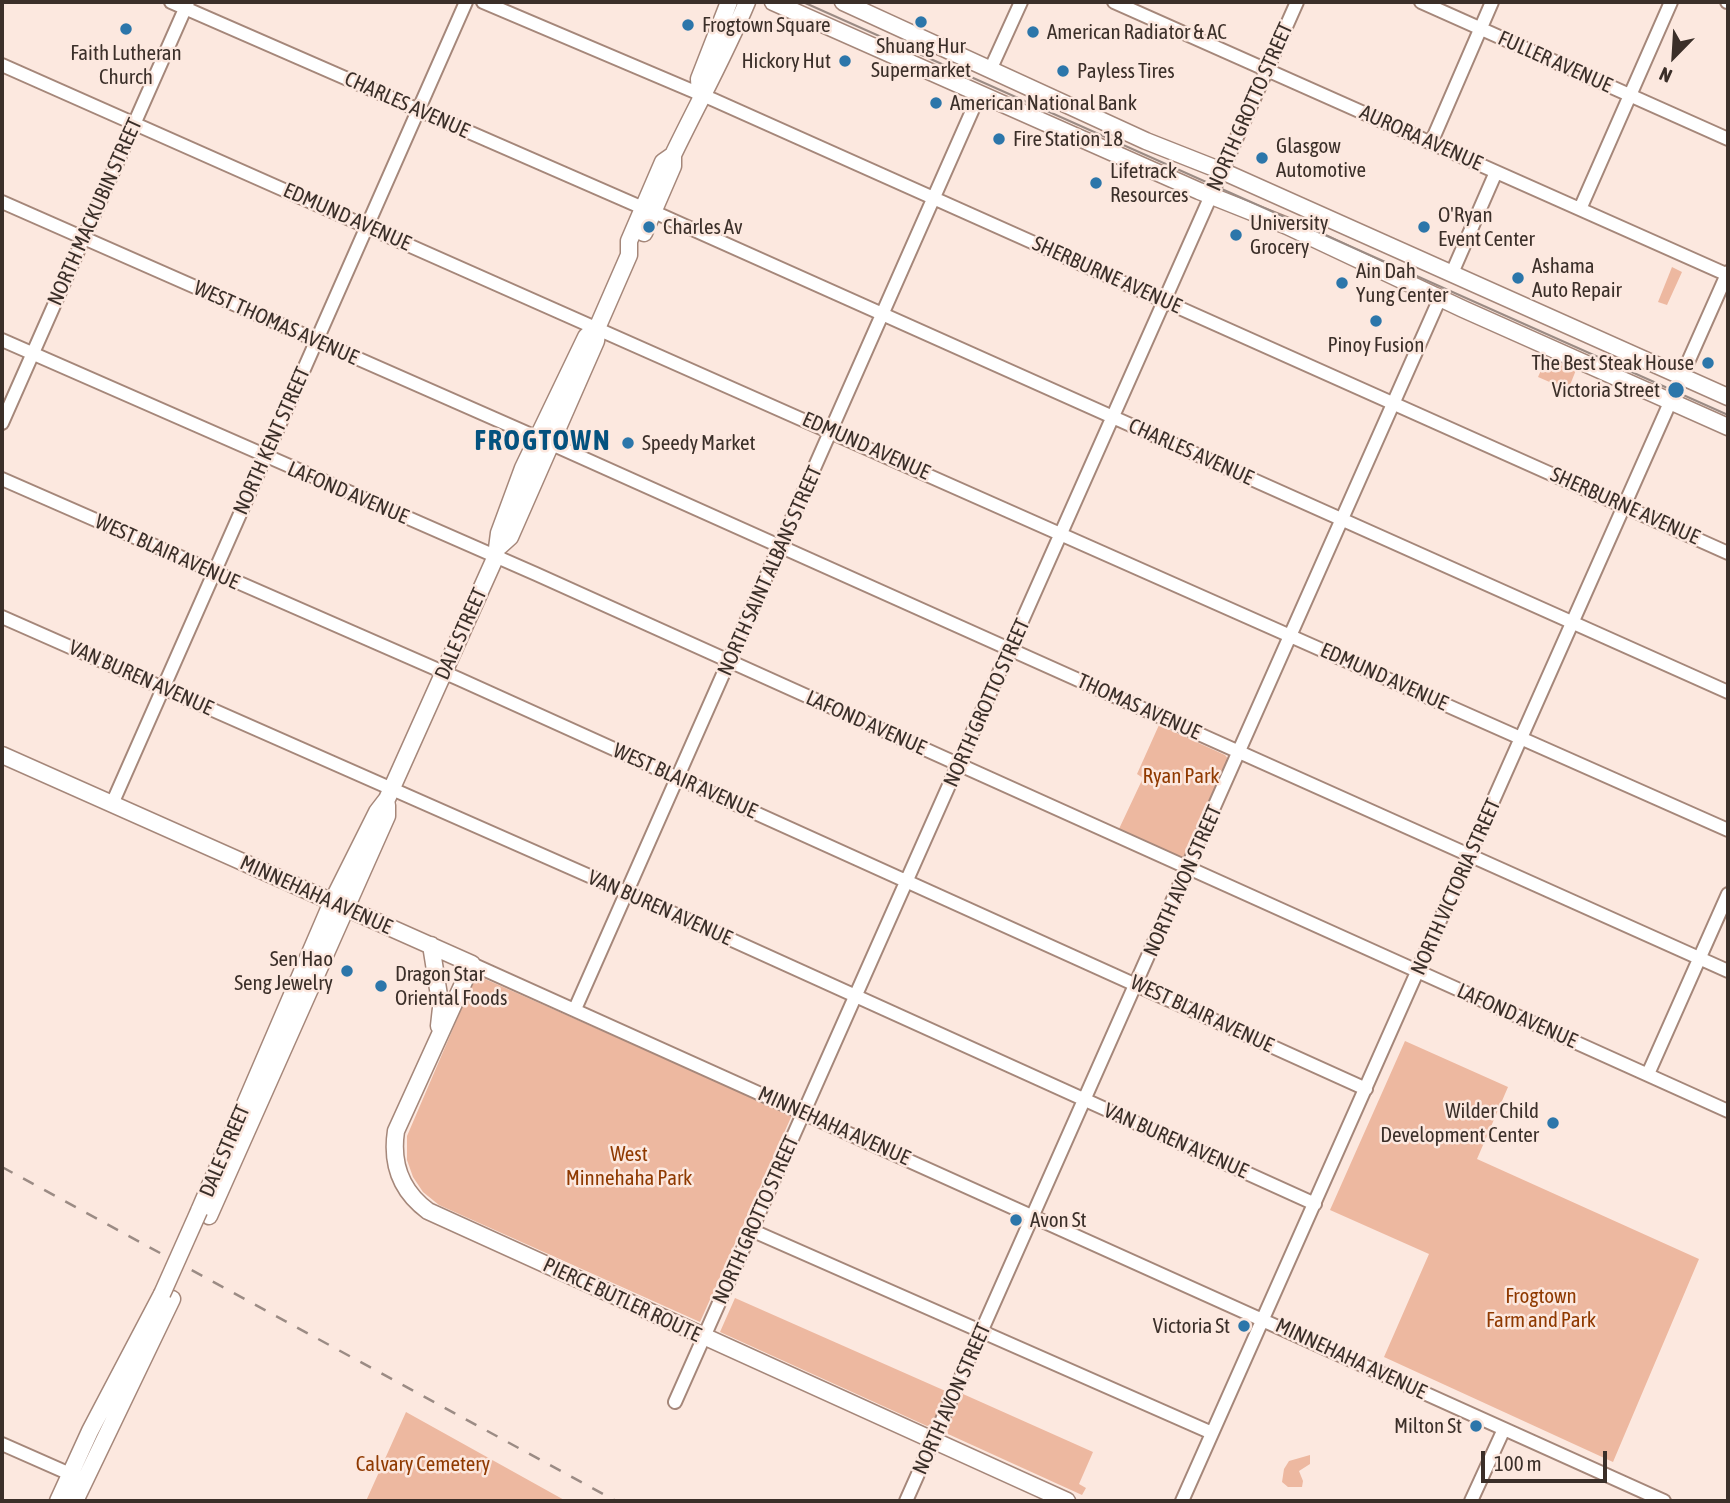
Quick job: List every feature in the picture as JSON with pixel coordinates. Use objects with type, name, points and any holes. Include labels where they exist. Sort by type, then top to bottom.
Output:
[{"type":"main road","name":"DALE STREET","points":[[700,95],[698,79],[729,2]]},
{"type":"main road","name":"DALE STREET","points":[[75,1501],[339,905],[387,816],[390,794],[498,551],[510,537],[543,441],[586,337],[598,326],[629,255],[639,244],[663,162],[673,155],[700,95],[710,84],[747,2]]},
{"type":"main road","points":[[773,2],[1210,196],[1298,231],[1728,428]]},
{"type":"main road","points":[[843,2],[1146,141],[1222,171],[1728,397]]},
{"type":"main road","name":"MINNEHAHA AVENUE","points":[[2,755],[472,964]]},
{"type":"main road","points":[[431,945],[441,1009],[438,1036]]},
{"type":"main road","name":"PIERCE BUTLER ROUTE","points":[[472,964],[401,1118],[394,1143],[397,1167],[412,1197],[436,1215],[1067,1501]]},
{"type":"main road","name":"DALE STREET","points":[[58,1501],[167,1296]]},
{"type":"street","name":"CHARLES AVENUE","points":[[171,2],[186,5],[1728,691]]},
{"type":"street","name":"NORTH KENT STREET","points":[[112,804],[466,2]]},
{"type":"street","name":"SHERBURNE AVENUE","points":[[484,2],[934,198],[1728,553]]},
{"type":"street","points":[[991,68],[1021,2]]},
{"type":"street","name":"AURORA AVENUE","points":[[1114,2],[1728,274]]},
{"type":"street","name":"NORTH GROTTO STREET","points":[[675,1402],[1297,2]]},
{"type":"street","name":"FULLER AVENUE","points":[[1421,2],[1728,139]]},
{"type":"street","points":[[1431,143],[1492,2]]},
{"type":"street","points":[[1580,209],[1671,2]]},
{"type":"street","name":"NORTH MACKUBIN STREET","points":[[2,423],[186,5]]},
{"type":"street","name":"EDMUND AVENUE","points":[[2,65],[598,326],[1728,830]]},
{"type":"street","name":"NORTH SAINT ALBANS STREET","points":[[575,1009],[980,93]]},
{"type":"street","points":[[1452,273],[1496,172]]},
{"type":"street","name":"WEST THOMAS AVENUE","points":[[2,202],[543,441]]},
{"type":"street","name":"NORTH VICTORIA STREET","points":[[1182,1501],[1728,274]]},
{"type":"street","name":"NORTH AVON STREET","points":[[906,1501],[1138,984],[1440,298]]},
{"type":"street","name":"LAFOND AVENUE","points":[[2,340],[265,457],[498,551],[730,662],[1728,1111]]},
{"type":"street","name":"THOMAS AVENUE","points":[[543,441],[1728,971]]},
{"type":"street","name":"WEST BLAIR AVENUE","points":[[2,479],[444,672],[1366,1089]]},
{"type":"street","name":"VAN BUREN AVENUE","points":[[2,617],[163,688],[390,794],[627,893],[1315,1204]]},
{"type":"street","points":[[1648,1074],[1728,894]]},
{"type":"street","name":"MINNEHAHA AVENUE","points":[[472,964],[1664,1501]]},
{"type":"street","points":[[751,1230],[1212,1433]]},
{"type":"street","points":[[1471,1501],[1504,1429]]},
{"type":"street","points":[[2,1444],[70,1474]]},
{"type":"green space","points":[[1672,267],[1682,272],[1667,305],[1658,302]]},
{"type":"green space","points":[[1547,357],[1576,370],[1568,390],[1538,377]]},
{"type":"green space","name":"Ryan Park","points":[[1159,725],[1225,755],[1229,760],[1188,855],[1180,859],[1118,831],[1143,778],[1137,774]]},
{"type":"green space","name":"West Minnehaha Park","points":[[476,975],[792,1115],[700,1322],[439,1205],[423,1192],[413,1177],[407,1160],[407,1136]]},
{"type":"green space","name":"Frogtown Farm and Park","points":[[1405,1041],[1508,1087],[1477,1159],[1699,1259],[1613,1462],[1384,1357],[1429,1254],[1330,1210]]},
{"type":"green space","points":[[735,1298],[950,1393],[935,1424],[927,1426],[720,1332]]},
{"type":"green space","points":[[963,1394],[1093,1452],[1079,1484],[1086,1488],[1082,1495],[948,1434],[947,1427]]},
{"type":"green space","name":"Calvary Cemetery","points":[[406,1412],[566,1501],[366,1501]]},
{"type":"green space","points":[[1310,1455],[1310,1464],[1299,1471],[1302,1487],[1288,1487],[1282,1482],[1284,1469],[1289,1461]]},
{"type":"tram line","points":[[803,2],[1728,415]]},
{"type":"railway","points":[[2,1167],[616,1501]]},
{"type":"place","name":"Shuang Hur Supermarket","points":[[921,22]]},
{"type":"place","name":"Frogtown Square","points":[[688,25]]},
{"type":"place","name":"Faith Lutheran Church","points":[[126,29]]},
{"type":"place","name":"American Radiator & AC","points":[[1033,32]]},
{"type":"place","name":"Hickory Hut","points":[[845,61]]},
{"type":"place","name":"Payless Tires","points":[[1063,71]]},
{"type":"place","name":"American National Bank","points":[[936,103]]},
{"type":"place","name":"Fire Station 18","points":[[999,139]]},
{"type":"place","name":"Glasgow Automotive","points":[[1262,158]]},
{"type":"place","name":"Lifetrack Resources","points":[[1096,183]]},
{"type":"place","name":"Charles Av","points":[[649,227]]},
{"type":"place","name":"O'Ryan Event Center","points":[[1424,227]]},
{"type":"place","name":"University Grocery","points":[[1236,235]]},
{"type":"place","name":"Ashama Auto Repair","points":[[1518,278]]},
{"type":"place","name":"Ain Dah Yung Center","points":[[1342,283]]},
{"type":"place","name":"Pinoy Fusion","points":[[1376,321]]},
{"type":"place","name":"The Best Steak House","points":[[1708,363]]},
{"type":"place","name":"Victoria Street","points":[[1676,390]]},
{"type":"place","name":"Speedy Market","points":[[628,443]]},
{"type":"place","name":"Sen Hao Seng Jewelry","points":[[347,971]]},
{"type":"place","name":"Dragon Star Oriental Foods","points":[[381,986]]},
{"type":"place","name":"Wilder Child Development Center","points":[[1553,1123]]},
{"type":"place","name":"Avon St","points":[[1016,1220]]},
{"type":"place","name":"Victoria St","points":[[1244,1326]]},
{"type":"place","name":"Milton St","points":[[1476,1426]]},
{"type":"district","name":"FROGTOWN","points":[[543,441]]}]
